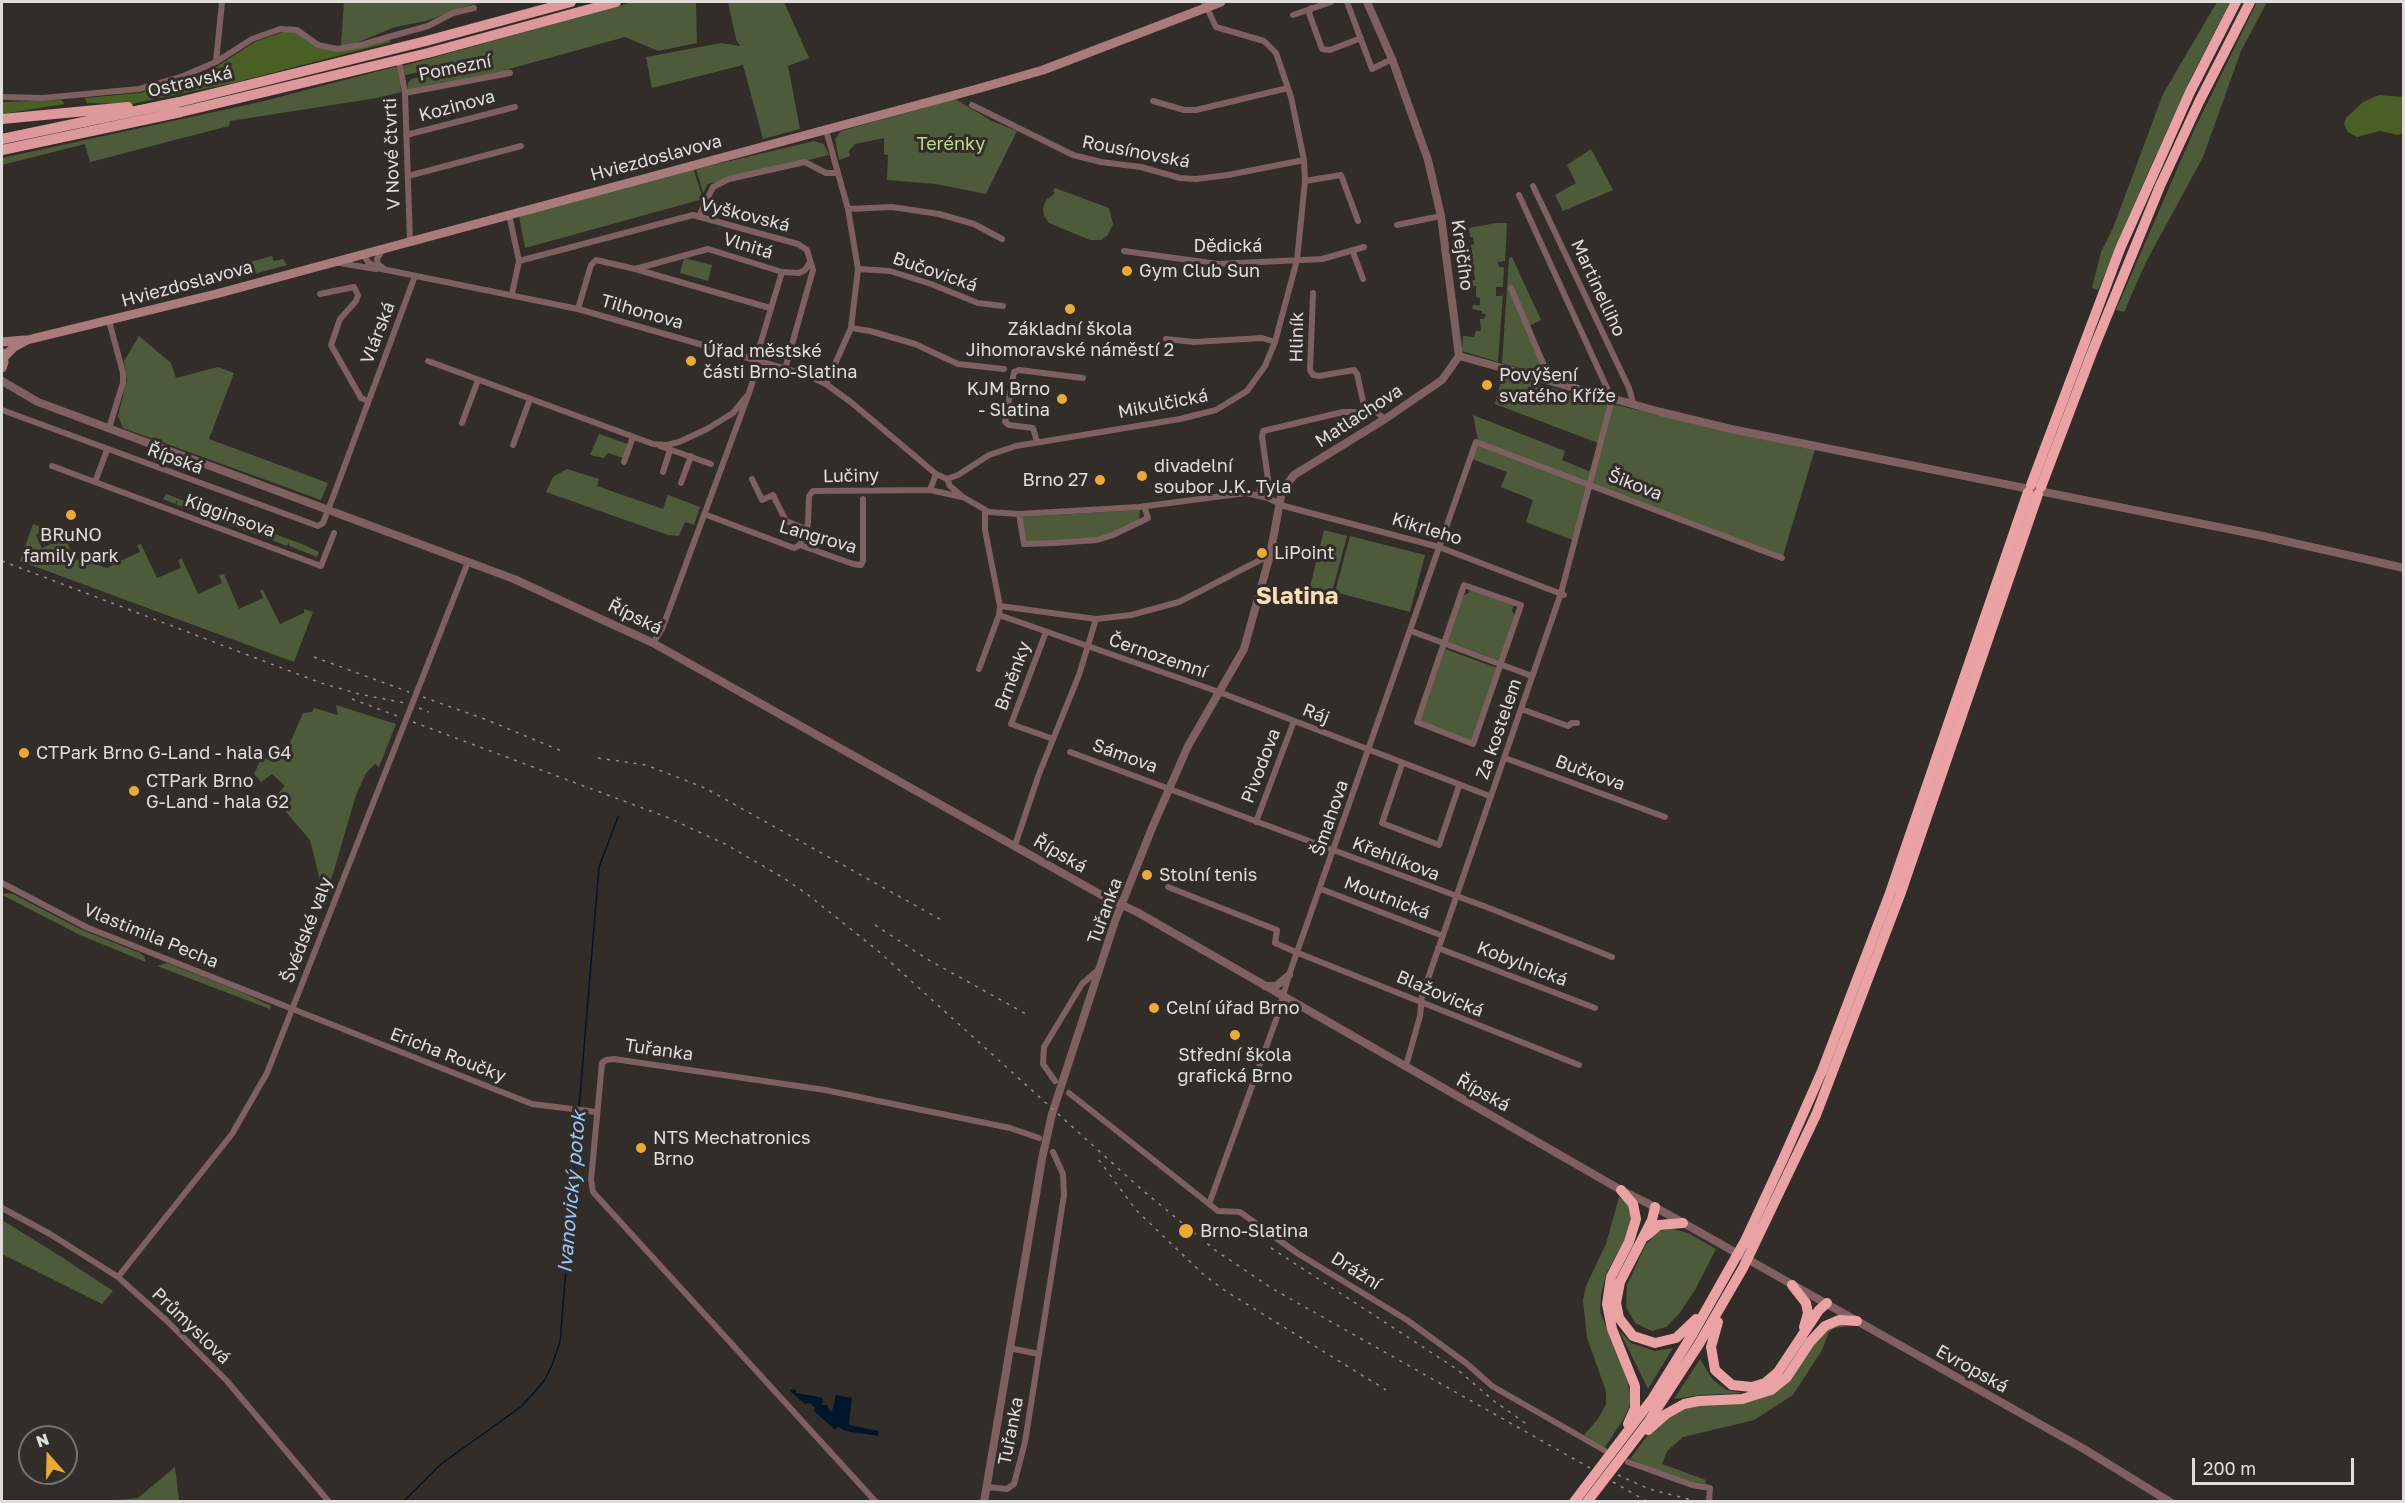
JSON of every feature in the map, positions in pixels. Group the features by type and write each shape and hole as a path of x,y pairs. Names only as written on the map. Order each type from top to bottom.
{"highway":[{"name":"Ostravská","path":"2,140 179,102 571,2"},
{"name":"Ostravská","path":"2,150 182,112 381,64 616,2"},
{"path":"1655,1207 1652,1220 1642,1241 1624,1272 1617,1297 1619,1318 1633,1336 1654,1343 1676,1338 1692,1324 1708,1300 1738,1266 1749,1244 1822,1071 1890,893 2120,249 2190,92 2236,2"},
{"path":"2034,490 2156,195 2199,102 2250,2"},
{"path":"2,119 179,102"},
{"path":"1621,1190 1631,1201 1636,1215 1629,1242"},
{"path":"1625,1450 1636,1391 1630,1370 1610,1323 1606,1299 1614,1271 1629,1242 1645,1216 1655,1207"},
{"path":"1642,1241 1659,1225 1683,1223"},
{"path":"1738,1266 1732,1295 1711,1341 1713,1366 1721,1378 1732,1386 1740,1388 1761,1385 1778,1372 1805,1341 1829,1323 1839,1320 1857,1322"},
{"path":"1587,1502 1683,1370 1736,1280"},
{"path":"1792,1285 1803,1296 1807,1308 1805,1341"},
{"path":"1625,1450 1720,1288"},
{"path":"1574,1502 1606,1454 1625,1450 1659,1420 1684,1404 1742,1399 1771,1390 1792,1371 1805,1341 1827,1303"}],"main road":[{"name":"Hviezdoslavova","path":"3,353 27,340 109,321 363,254 1043,70 1205,4 1221,2"},
{"path":"2,342 27,340"},
{"path":"2,368 3,353"}],"street":[{"path":"216,62 222,2"},
{"path":"1293,15 1331,2"},
{"path":"1347,2 1372,69 1392,60"},
{"name":"Krejčího","path":"1367,2 1392,60 1428,160 1441,216 1459,356"},
{"name":"Mikulčická","path":"947,479 958,476 993,453 1037,442 1180,419 1221,407 1247,391 1259,376 1275,342 1298,260 1305,181 1304,160 1288,88 1277,57 1270,47 1252,37 1216,27 1205,4"},
{"path":"2,98 43,98 139,89 181,77 216,62 252,39 280,29 297,30 318,45 337,49 393,39 428,26 453,13 474,8"},
{"path":"1311,8 1309,13 1322,49 1330,50 1361,38"},
{"name":"V Nové čtvrti","path":"400,66 405,93 410,241"},
{"name":"Pomezní","path":"405,93 510,73"},
{"path":"1152,102 1184,110 1196,110 1288,88"},
{"name":"Rousínovská","path":"972,105 1073,155 1101,162 1141,167 1180,178 1196,179 1304,160"},
{"name":"Kozinova","path":"406,135 515,107"},
{"path":"826,130 848,209 858,269 850,328 826,384"},
{"path":"408,176 521,146"},
{"path":"699,216 712,187 729,179 805,162 826,173 838,173"},
{"path":"1305,181 1341,175 1358,221"},
{"name":"Martinelliho","path":"1533,186 1629,388 1633,404"},
{"path":"1519,195 1612,399"},
{"path":"848,209 892,207 939,214 974,224 1002,239"},
{"path":"509,214 519,261 512,294"},
{"name":"Vyškovská","path":"519,261 693,215 798,244 807,250 810,262"},
{"path":"1397,225 1441,216"},
{"path":"1298,260 1322,259 1365,247"},
{"path":"384,248 377,259 379,266 386,270"},
{"name":"Vlnitá","path":"635,269 708,249 782,272 799,273 805,270 810,262"},
{"name":"Dědická","path":"1124,251 1218,264 1298,260"},
{"path":"1353,252 1363,279"},
{"name":"Tilhonova","path":"363,254 371,265 386,270"},
{"name":"Vlnitá","path":"578,309 591,265 596,260 770,308"},
{"path":"785,369 813,270 810,262"},
{"name":"Tilhonova","path":"328,263 386,270 578,309 785,369 826,384 936,474 947,479 950,486 963,497 985,511"},
{"name":"Bučovická","path":"858,269 890,271 978,303 1003,306"},
{"name":"Vlnitá","path":"758,361 757,355 782,272"},
{"name":"Vlárská","path":"328,509 415,276"},
{"name":"Vlárská","path":"320,294 354,287 358,295 356,301 339,319 331,345 361,398 368,401"},
{"path":"1511,288 1551,382"},
{"name":"Hliník","path":"1313,293 1310,370 1313,375 1319,376 1354,370 1357,374 1365,410"},
{"name":"Hviezdoslavova","path":"109,321 123,373 123,383 109,428"},
{"path":"850,328 870,331 915,344 958,364 1004,369"},
{"path":"1166,339 1194,342 1262,338 1275,342"},
{"path":"1459,356 1612,399 1731,429 2294,542 2403,568"},
{"name":"Matlachova","path":"1278,502 1282,491 1294,475 1385,419 1442,380 1459,356"},
{"path":"428,361 711,464"},
{"path":"653,642 662,629 749,393 758,361"},
{"path":"2,368 14,389"},
{"path":"1037,442 1033,428 1009,425 1005,422 1014,372 1019,370 1083,378"},
{"path":"462,423 478,380"},
{"name":"Řípská","path":"2,381 38,402 468,562 552,595 653,642 1757,1265"},
{"path":"653,444 667,445 678,442 707,429 733,413 749,393"},
{"path":"513,445 530,399"},
{"name":"Za kostelem","path":"1406,1066 1420,1016 1421,1002 1438,948 1562,594 1612,399"},
{"name":"Řípská","path":"2,410 315,526 323,523 328,509"},
{"path":"1259,496 1260,489 1268,479 1263,431 1335,413 1365,410 1376,412 1385,419"},
{"path":"624,462 633,437"},
{"name":"Šikova","path":"1476,441 1782,558"},
{"name":"Šmahova","path":"1209,1204 1476,441"},
{"path":"678,442 679,453"},
{"path":"95,482 108,450"},
{"path":"663,472 670,450"},
{"path":"681,483 691,456"},
{"name":"Kigginsova","path":"52,466 321,566 334,533"},
{"path":"930,490 936,474"},
{"path":"752,479 762,500 773,495 786,522 806,529"},
{"name":"Lučiny","path":"800,545 808,524 808,496 813,491 930,490 963,497"},
{"name":"Kikrleho","path":"985,511 1019,514 1144,506 1243,493 1439,547 1562,594"},
{"name":"Langrova","path":"704,514 794,548 800,545 861,565 863,561 863,499"},
{"name":"Tuřanka","path":"984,1502 1047,1134 1122,905 1169,789 1188,746 1244,649 1270,555 1278,502"},
{"path":"1019,514 1024,544 1046,544 1096,540 1113,535 1148,518 1144,506"},
{"path":"979,669 999,615 1000,606 985,530 985,511"},
{"name":"Černozemní","path":"1000,606 1096,619 1131,615 1179,602 1270,555"},
{"name":"Švédské valy","path":"118,1277 232,1134 267,1073 468,562"},
{"path":"1464,585 1521,605 1473,744 1417,722 1443,643 1464,585"},
{"name":"Černozemní","path":"999,615 1219,692"},
{"name":"Černozemní","path":"1088,648 1096,619"},
{"path":"1411,631 1532,676"},
{"name":"Brněnky","path":"1046,632 1011,724 1053,739"},
{"path":"1015,845 1088,648"},
{"name":"Ráj","path":"1219,692 1487,795"},
{"path":"1521,709 1568,726 1577,723"},
{"name":"Pivodova","path":"1256,822 1294,721"},
{"name":"Sámova","path":"1070,752 1169,789"},
{"name":"Bučkova","path":"1505,758 1665,817"},
{"path":"1402,764 1382,823 1439,845 1459,786"},
{"name":"Křehlíkova","path":"1169,789 1612,957"},
{"name":"Vlastimila Pecha","path":"2,883 86,927 293,1009"},
{"name":"Blažovická","path":"1168,887 1277,930 1275,943 1298,953 1579,1065"},
{"name":"Moutnická","path":"1321,889 1443,936"},
{"name":"Kobylnická","path":"1438,948 1595,1008"},
{"path":"1053,1079 1043,1064 1044,1047 1082,984 1100,968"},
{"path":"1263,986 1276,986 1289,975"},
{"name":"Ericha Roučky","path":"293,1009 532,1104 597,1112"},
{"path":"1571,1062 1574,1054"},
{"name":"Tuřanka","path":"876,1502 593,1192 591,1180 602,1064 606,1060 614,1059 825,1090 1001,1126 1039,1138"},
{"name":"Drážní","path":"1069,1093 1218,1211 1240,1212 1297,1253 1407,1320 1466,1363 1492,1386 1606,1454"},
{"name":"Tuřanka","path":"987,1487 1009,1488 1016,1481 1025,1443 1064,1195 1063,1174 1053,1152"},
{"name":"Průmyslová","path":"2,1208 50,1234 118,1277 167,1321 221,1375 329,1502"},
{"name":"Evropská","path":"1757,1265 2098,1458 2169,1502"},
{"path":"1009,1348 1040,1354"},
{"path":"1625,1450 1692,1485 1710,1488 1708,1502"}],"green space":[{"path":"344,2 486,2 470,5 426,21 395,27 351,45 341,46"},
{"path":"633,2 699,2 696,3 697,43 658,51 625,37 509,69 509,71 407,91 411,79 475,64 476,60 405,75 403,66"},
{"path":"728,2 784,2 809,58 788,66 800,129 763,139 743,65 652,88 646,57 721,43 740,46 736,39"},
{"path":"2217,2 2230,2 2191,78 2098,290 2092,288 2101,252 2113,228 2163,94"},
{"path":"2257,2 2267,2 2241,51 2203,157 2146,262 2124,312 2116,310 2194,130"},
{"path":"283,32 297,32 336,51 389,40 391,42 233,83 131,104 87,103 85,98 140,93 182,81 210,71 255,42"},
{"path":"398,66 401,92 377,98 230,121 229,126 90,162 85,144 2,165 2,158 260,102"},
{"path":"2379,95 2403,97 2403,133 2398,135 2380,131 2357,137 2348,132 2344,124 2346,118 2363,102"},
{"name":"Terénky","path":"955,99 992,121 1017,131 986,194 936,184 887,180 888,155 884,154 884,138 855,144 849,151 850,156 839,160 835,139 841,131"},
{"path":"61,100 65,104 2,114 2,102"},
{"path":"814,141 824,144 829,155 708,184 703,193 696,169"},
{"path":"1591,149 1613,190 1563,211 1555,195 1576,183 1567,165"},
{"path":"693,168 703,199 525,248 519,216"},
{"path":"1055,188 1109,208 1113,224 1108,235 1101,240 1090,240 1049,223 1044,216 1043,208 1046,200 1055,193 1053,191"},
{"path":"1507,223 1505,261 1498,262 1499,267 1504,267 1503,287 1496,287 1496,296 1502,296 1503,293 1498,362 1462,351 1463,336 1474,337 1476,331 1481,331 1480,319 1484,319 1486,314 1472,309 1473,305 1480,305 1480,298 1476,297 1476,286 1471,286 1471,281 1475,280 1471,245 1474,244 1469,228"},
{"path":"272,256 274,261 283,259 287,265 254,274 250,262"},
{"path":"1512,257 1541,320 1529,326 1550,377 1502,363 1509,258"},
{"path":"684,258 712,265 708,281 680,273"},
{"path":"199,279 206,286 154,300 155,293"},
{"path":"139,336 171,363 176,378 218,367 234,373 209,439 328,483 321,500 123,428 118,416 127,380 124,361"},
{"path":"1503,374 1608,404 1598,443 1495,404"},
{"path":"1611,404 1815,449 1783,556 1593,485 1575,541 1526,522 1533,500 1501,487 1507,472 1472,459 1478,440 1473,415 1565,451 1562,460 1591,472"},
{"path":"599,434 628,444 623,458 608,453 604,458 590,455"},
{"path":"567,469 599,479 597,486 663,509 668,495 700,507 694,525 685,522 679,536 668,535 546,492 553,477"},
{"path":"166,494 319,552 317,557 289,546 289,542 287,546 248,531 249,527 246,531 207,516 208,511 205,515 177,505 177,500 175,504 163,499"},
{"path":"1140,510 1139,521 1097,540 1025,542 1021,517"},
{"path":"33,524 41,527 43,531 36,535 42,548 65,538 75,560 79,559 107,568 113,565 107,551 111,549 118,562 140,552 137,545 141,544 157,578 181,568 178,560 182,559 198,594 222,583 219,575 224,574 239,609 263,598 260,590 263,590 280,624 304,613 304,609 313,612 294,662 20,561"},
{"path":"1324,530 1347,536 1332,592 1310,587"},
{"path":"1350,536 1425,555 1410,612 1335,592"},
{"path":"1471,587 1514,603 1512,611 1516,617 1501,661 1446,641 1462,596 1469,593"},
{"path":"1445,649 1497,668 1471,741 1420,722"},
{"path":"336,705 396,724 379,767 375,764 366,773 356,795 327,894 322,888 310,840 274,798 285,786 272,774 261,782 254,774 262,757 274,762 284,757 303,713 312,712 314,708 338,715"},
{"path":"7,893 82,930 140,953 146,962 80,935 2,895"},
{"path":"167,963 241,992 271,1006 270,1009 157,966"},
{"path":"1619,1197 1630,1204 1631,1228 1606,1274 1600,1312 1625,1372 1631,1396 1623,1420 1605,1447 1584,1435 1598,1419 1606,1404 1606,1391 1587,1338 1583,1300 1586,1286 1606,1244"},
{"path":"2,1220 113,1291 102,1304 2,1254"},
{"path":"1669,1228 1688,1233 1716,1249 1695,1290 1679,1314 1666,1327 1652,1331 1635,1323 1626,1307 1627,1285 1645,1246 1657,1232"},
{"path":"1835,1324 1848,1326 1835,1328 1829,1332 1822,1350 1793,1395 1754,1420 1683,1437 1667,1451 1662,1464 1706,1480 1705,1484 1677,1479 1630,1459 1650,1432 1677,1411 1698,1406 1747,1402 1773,1394 1819,1335"},
{"path":"1619,1330 1631,1343 1655,1351 1673,1348 1648,1389"},
{"path":"1700,1359 1713,1380 1727,1390 1743,1393 1674,1399"},
{"path":"175,1467 179,1501 107,1501 138,1498"}],"water":[{"path":"790,1389 796,1390 796,1393 820,1397 823,1399 822,1405 827,1405 832,1411 836,1395 852,1398 849,1425 879,1431 878,1436 845,1431 839,1427 834,1429 814,1411 815,1408 810,1403 805,1404"}],"waterway":[{"name":"Ivanovický potok","path":"579,1108 599,867 618,817"},
{"name":"Ivanovický potok","path":"403,1502 441,1464 522,1406 544,1381 552,1365 560,1342 579,1113"}],"railway":[{"path":"2,561 321,683 359,694 405,703"},
{"path":"314,657 409,692"},
{"path":"423,697 487,720 564,752"},
{"path":"352,699 400,717"},
{"path":"419,708 429,712"},
{"path":"413,722 669,818 725,844 782,877 877,950 1141,1189 1215,1250 1273,1289 1590,1468"},
{"path":"598,758 646,765 705,788 945,922"},
{"path":"875,925 927,959 1026,1014"},
{"path":"1099,1160 1136,1210 1204,1275 1227,1292 1386,1390"},
{"path":"1271,1248 1458,1370 1494,1401 1528,1425"},
{"path":"1618,1475 1649,1489 1699,1502"},
{"path":"1613,1482 1648,1502"}],"place":[{"name":"Gym Club Sun","path":"1127,271"},
{"name":"Základní škola Jihomoravské náměstí 2","path":"1070,309"},
{"name":"Úřad městské části Brno-Slatina","path":"691,361"},
{"name":"Povýšení svatého Kříže","path":"1487,385"},
{"name":"KJM Brno - Slatina","path":"1062,399"},
{"name":"divadelní soubor J.K. Tyla","path":"1142,476"},
{"name":"Brno 27","path":"1100,480"},
{"name":"BRuNO family park","path":"71,515"},
{"name":"LiPoint","path":"1262,553"},
{"name":"CTPark Brno G-Land - hala G4","path":"24,753"},
{"name":"CTPark Brno G-Land - hala G2","path":"134,791"},
{"name":"Stolní tenis","path":"1147,875"},
{"name":"Celní úřad Brno","path":"1154,1008"},
{"name":"Střední škola grafická Brno","path":"1235,1035"},
{"name":"NTS Mechatronics Brno","path":"641,1148"},
{"name":"Brno-Slatina","path":"1186,1231"}],"district":[{"name":"Slatina","path":"1297,596"}]}
